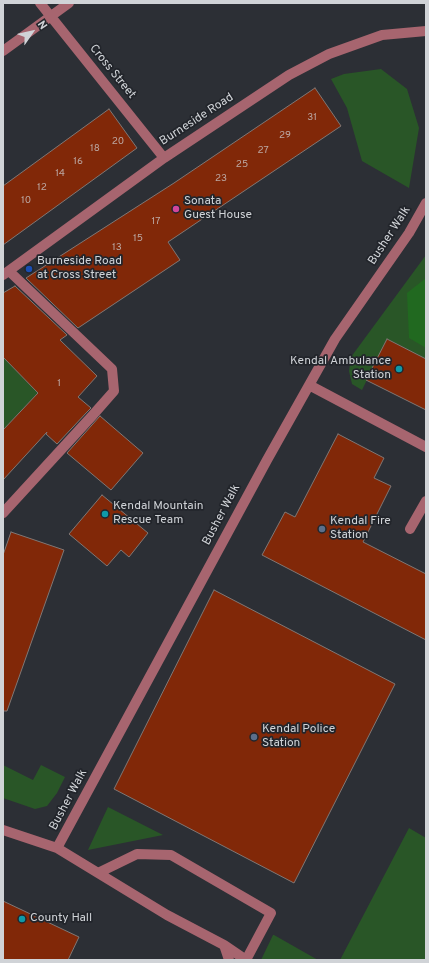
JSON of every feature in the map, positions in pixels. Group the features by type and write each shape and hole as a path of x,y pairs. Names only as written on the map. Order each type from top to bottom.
{"street":[{"name":"Cross Street","path":"40,3 164,158"},
{"path":"3,51 68,3"},
{"name":"Burneside Road","path":"6,273 164,158 290,75 329,54 382,34 426,31"},
{"name":"Busher Walk","path":"57,848 259,474 335,339 409,233 426,203"},
{"path":"3,514 87,422 114,390 112,369 6,273"},
{"path":"309,385 426,447"},
{"path":"410,529 426,500"},
{"name":"Busher Walk","path":"3,830 57,848 167,915 224,945 246,960"},
{"path":"98,873 137,854 171,856 271,913 246,960"},
{"path":"224,945 229,960"}],"green space":[{"path":"381,69 407,89 419,128 409,188 362,161 347,108 331,79 344,74"},
{"path":"426,255 426,359 387,339 362,390 352,384 349,371 351,357"},
{"path":"426,278 426,348 409,338 407,293"},
{"path":"3,357 38,393 3,430"},
{"path":"3,765 33,780 41,765 65,777 57,793 47,806 35,809 3,798"},
{"path":"108,807 163,835 88,850"},
{"path":"409,828 426,838 426,960 340,960"},
{"path":"274,935 318,960 261,960"}],"building":[{"path":"315,88 341,126 168,242 180,260 78,328 26,278 174,183"},
{"path":"109,109 137,148 3,245 3,186"},
{"path":"15,286 67,335 60,340 97,376 78,397 91,408 57,444 46,434 47,432 3,480 3,430 38,393 3,357 3,293"},
{"name":"Kendal Ambulance Station","path":"387,339 426,359 426,410 366,380"},
{"path":"100,416 143,453 111,490 67,453"},
{"name":"Kendal Fire Station","path":"338,434 384,458 374,478 391,486 363,542 426,574 426,640 262,555 285,512 295,517"},
{"name":"Kendal Mountain Rescue Team","path":"102,495 148,533 129,557 121,550 107,566 69,534"},
{"path":"11,532 64,550 7,711 3,711 3,555"},
{"name":"Kendal Police Station","path":"214,590 395,684 294,883 114,789"},
{"name":"County Hall","path":"3,901 79,937 68,960 3,960"}],"place":[{"name":"Sonata Guest House","path":"176,209"},
{"name":"Burneside Road at Cross Street","path":"29,269"},
{"name":"Kendal Ambulance Station","path":"399,369"},
{"name":"Kendal Mountain Rescue Team","path":"105,514"},
{"name":"Kendal Fire Station","path":"322,529"},
{"name":"Kendal Police Station","path":"254,737"},
{"name":"County Hall","path":"22,919"}]}
